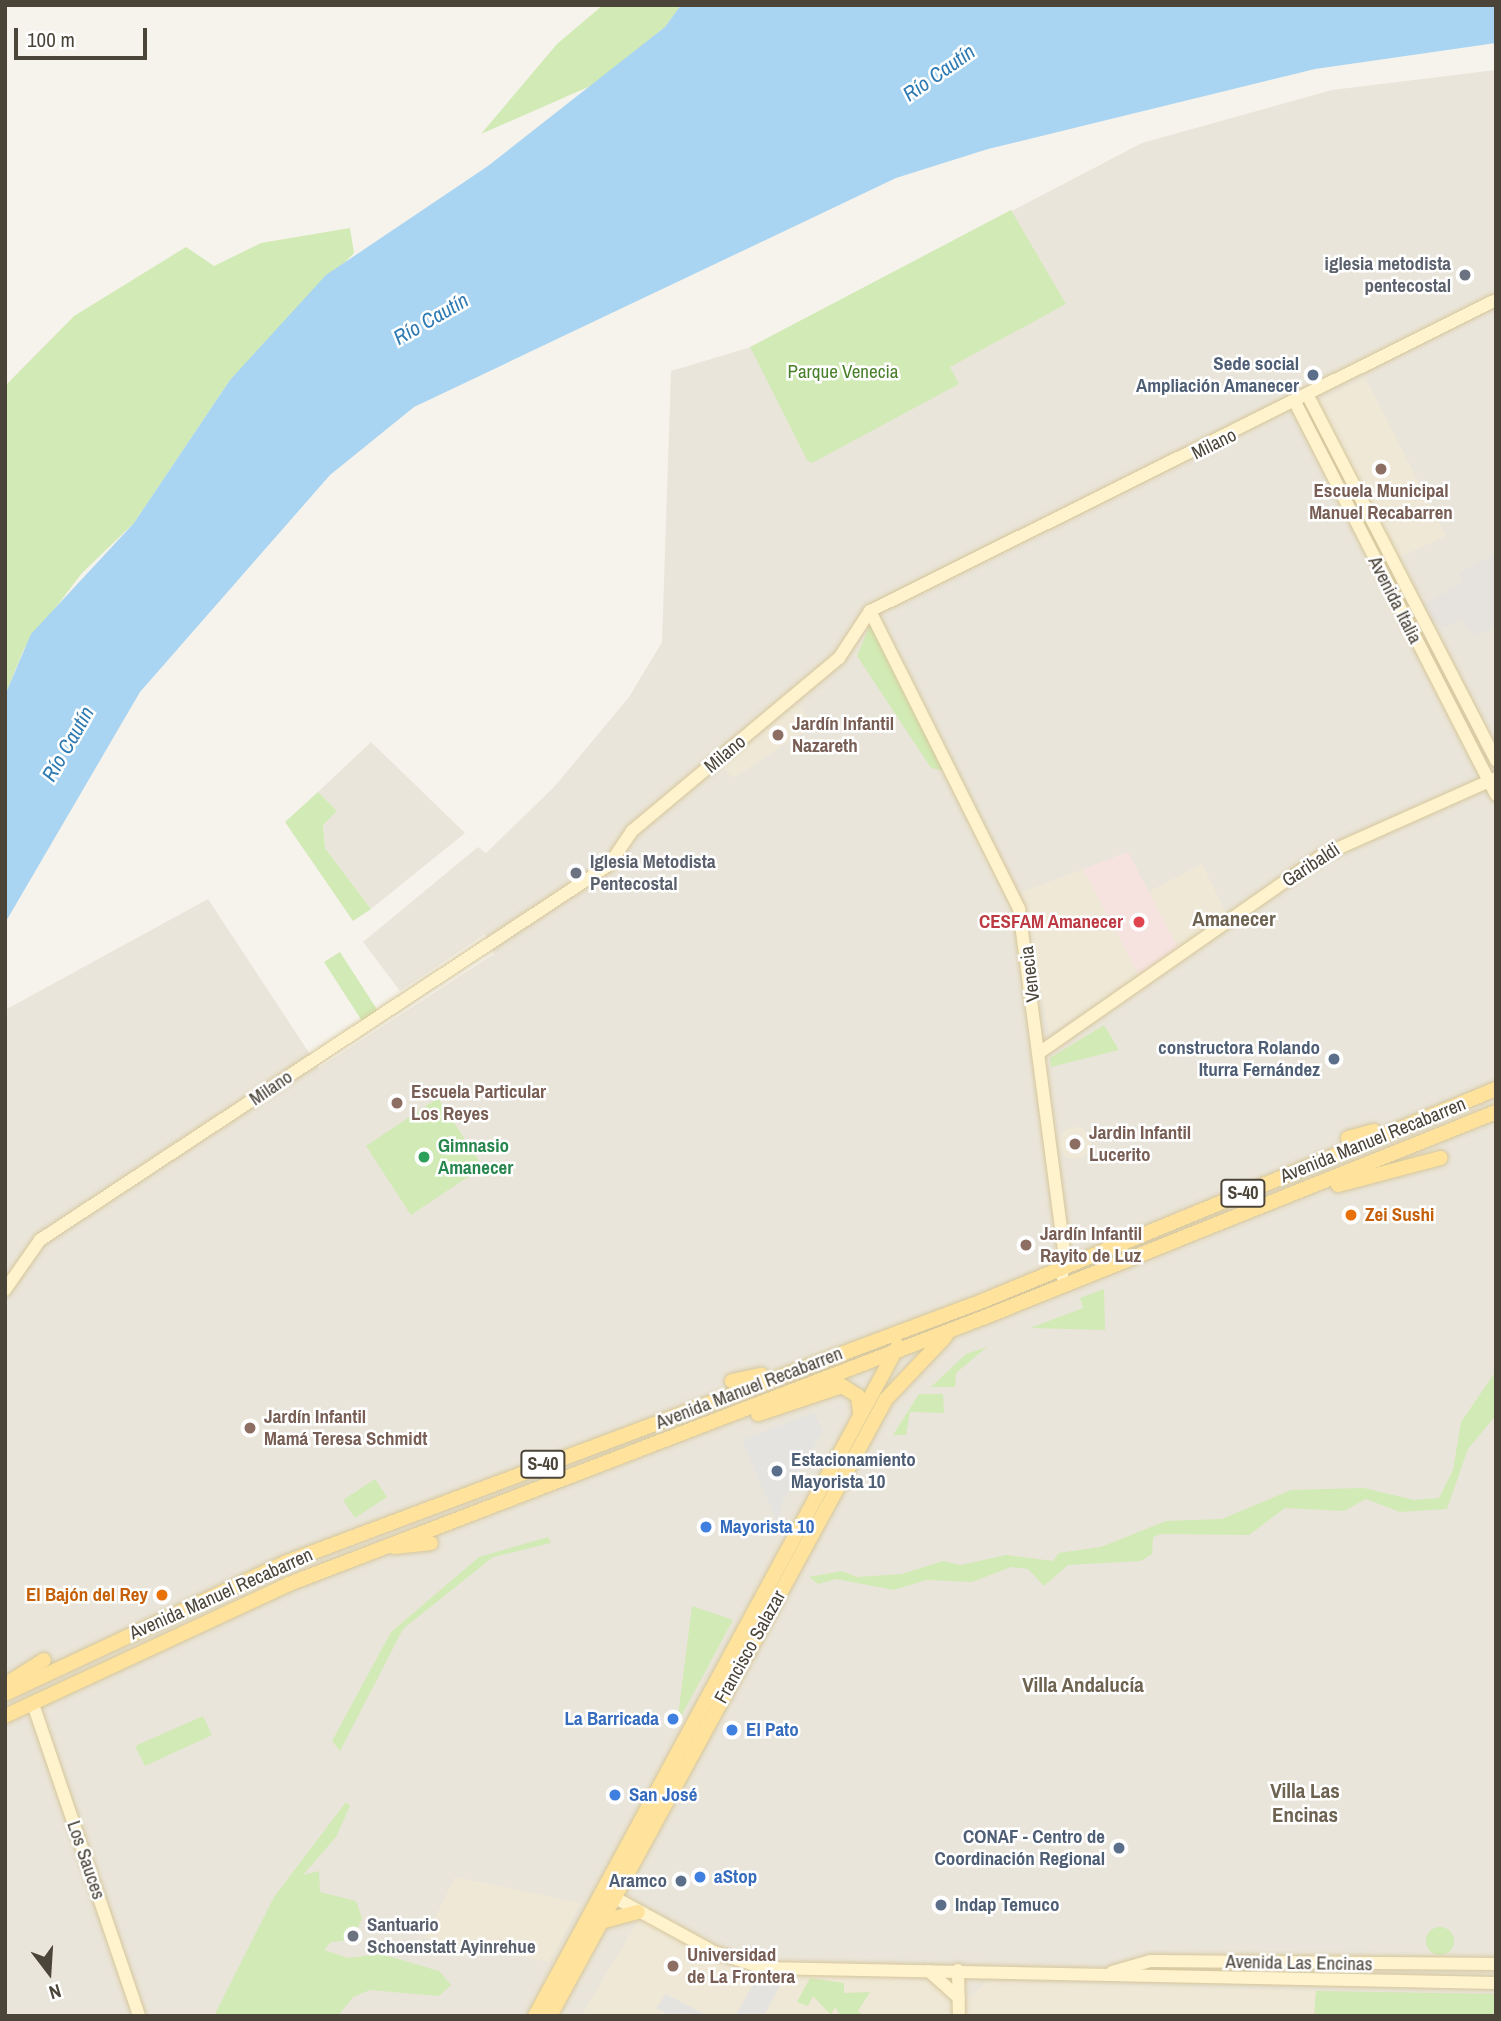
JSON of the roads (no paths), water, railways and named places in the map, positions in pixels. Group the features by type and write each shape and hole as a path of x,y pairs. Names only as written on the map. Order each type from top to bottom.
{"main road":[{"name":"Avenida Manuel Recabarren","path":"5,1694 244,1580 394,1520 910,1328 1064,1260 1495,1090"},
{"name":"Avenida Manuel Recabarren","path":"5,1716 211,1617 376,1549 811,1379 990,1315 1496,1112"},
{"path":"1348,1138 1422,1118"},
{"path":"1262,1205 1440,1158"},
{"name":"Francisco Salazar","path":"550,2016 603,1922 610,1895 860,1413 895,1349 926,1308"},
{"name":"Francisco Salazar","path":"535,2016 610,1895 886,1399 934,1344 990,1315"},
{"path":"733,1381 800,1367"},
{"path":"811,1379 758,1414 842,1387 858,1396 860,1413"},
{"path":"343,1531 394,1520"},
{"path":"376,1549 431,1543"},
{"path":"211,1617 244,1580"},
{"path":"5,1685 44,1660"},
{"path":"5,1705 33,1704 64,1666"},
{"path":"603,1922 638,1912"}],"street":[{"name":"Milano","path":"5,1290 40,1240 609,865 632,831 839,658 870,611 1309,398 1496,300"},
{"name":"Avenida Italia","path":"1309,398 1496,761"},
{"name":"Avenida Italia","path":"1296,404 1492,780 1496,794"},
{"name":"Venecia","path":"870,611 1014,895 1026,937 1064,1260 1059,1286"},
{"name":"Garibaldi","path":"1039,1053 1334,849 1492,780"},
{"name":"Los Sauces","path":"33,1704 139,2016"},
{"name":"Avenida Las Encinas","path":"610,1895 638,1912 754,1966 922,1969 958,1966 1105,1974 1496,1983"},
{"name":"Avenida Las Encinas","path":"1105,1974 1150,1961 1496,1964"},
{"name":"Avenida Las Encinas","path":"958,1966 985,1970 1016,1970"},
{"path":"958,1966 959,2016"},
{"path":"922,1969 959,1998"},
{"path":"959,1998 985,1970"}],"water":[{"name":"Río Cautín","path":"681,5 1496,5 1496,43 1315,69 988,149 896,178 414,407 330,475 140,692 5,923 5,695 31,634 134,523 230,380 326,275 488,166 665,27"}],"place":[{"name":"iglesia metodista pentecostal","path":"1465,275"},
{"name":"Sede social Ampliación Amanecer","path":"1313,375"},
{"name":"Escuela Municipal Manuel Recabarren","path":"1381,469"},
{"name":"Jardín Infantil Nazareth","path":"778,735"},
{"name":"Iglesia Metodista Pentecostal","path":"576,873"},
{"name":"CESFAM Amanecer","path":"1139,922"},
{"name":"constructora Rolando Iturra Fernández","path":"1334,1059"},
{"name":"Escuela Particular Los Reyes","path":"397,1103"},
{"name":"Jardin Infantil Lucerito","path":"1075,1144"},
{"name":"Gimnasio Amanecer","path":"424,1157"},
{"name":"Zei Sushi","path":"1351,1215"},
{"name":"Jardín Infantil Rayito de Luz","path":"1026,1245"},
{"name":"Jardín Infantil Mamá Teresa Schmidt","path":"250,1428"},
{"name":"Estacionamiento Mayorista 10","path":"777,1471"},
{"name":"Mayorista 10","path":"706,1527"},
{"name":"El Bajón del Rey","path":"162,1595"},
{"name":"La Barricada","path":"673,1719"},
{"name":"El Pato","path":"732,1730"},
{"name":"San José","path":"615,1795"},
{"name":"CONAF - Centro de Coordinación Regional","path":"1119,1848"},
{"name":"aStop","path":"700,1877"},
{"name":"Aramco","path":"681,1881"},
{"name":"Indap Temuco","path":"941,1905"},
{"name":"Santuario Schoenstatt Ayinrehue","path":"353,1936"},
{"name":"Universidad de La Frontera","path":"673,1966"}],"district":[{"name":"Amanecer","path":"1234,919"},
{"name":"Villa Andalucía","path":"1083,1685"},
{"name":"Villa Las Encinas","path":"1305,1803"}],"park label":[{"name":"Parque Venecia","path":"843,372"}]}
